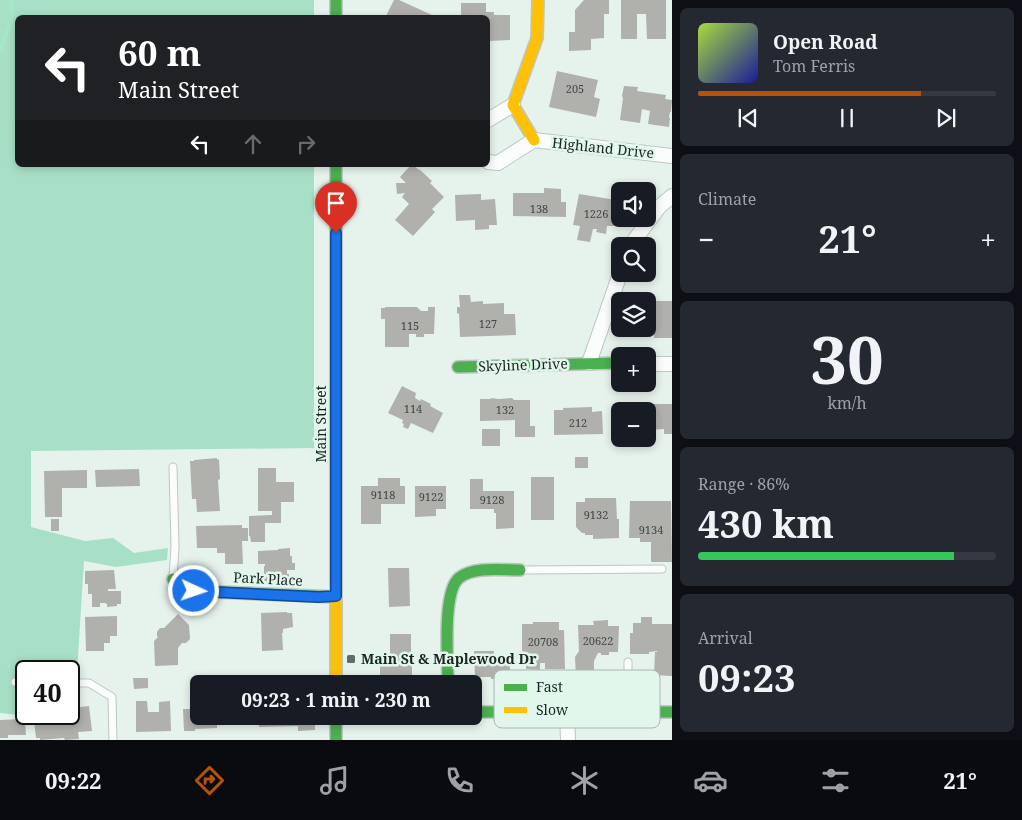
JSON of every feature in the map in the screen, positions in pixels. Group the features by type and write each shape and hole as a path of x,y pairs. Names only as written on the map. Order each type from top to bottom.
{"street":[{"path":"336,0 336,15"},
{"path":"490,119 513,104 537,38 538,0"},
{"path":"490,162 498,163 534,140 513,104"},
{"name":"Highland Drive","path":"534,140 672,156"},
{"name":"Main Street","path":"336,167 336,675"},
{"path":"637,237 659,207 672,196"},
{"path":"589,363 617,282"},
{"name":"Skyline Drive","path":"458,367 611,363"},
{"path":"656,364 672,364"},
{"path":"448,675 447,610 450,594 456,580 471,572 520,570"},
{"name":"Park Place","path":"172,578 194,591 318,597 336,596"},
{"path":"336,725 336,740"}],"lane":[{"path":"172,578 176,547 173,468"},
{"path":"520,570 662,569"},
{"path":"628,662 628,670"},
{"path":"80,683 89,683 112,696 113,740"}],"green space":[{"path":"0,0 314,0 314,15 15,15 15,167 314,167 314,448 31,451 31,527 85,541 113,538 134,553 168,548 167,560 116,567 84,561 78,660 15,660 15,715 0,713"}],"building":[{"path":"394,0 399,0 432,15 386,15"},
{"path":"584,0 609,0 609,14 604,14 604,38 591,39 591,50 569,51 569,32 575,32 575,10"},
{"path":"621,0 666,0 666,39 647,39 646,14 637,14 637,39 621,39"},
{"path":"461,3 486,3 486,12 494,12 494,15 510,15 510,40 490,41 490,15 461,15"},
{"path":"557,71 598,80 594,97 600,99 596,117 549,107"},
{"path":"624,86 638,87 637,91 666,95 665,99 672,100 669,127 648,124 650,111 642,109 640,123 620,120"},
{"path":"409,167 415,167 432,181 430,183 444,197 432,209 435,212 413,236 395,220 409,204 402,197 405,193 397,194 396,183 406,183 400,177"},
{"path":"544,188 561,189 561,202 566,202 566,217 513,216 513,193 544,193"},
{"path":"481,194 481,200 495,199 497,225 489,225 489,229 475,230 475,220 456,221 455,195"},
{"path":"579,194 611,199 611,226 607,226 606,234 596,232 597,229 593,229 590,242 577,240 580,226 573,225"},
{"path":"459,295 470,295 471,302 483,301 483,304 504,303 504,314 515,314 516,335 460,337 459,313 457,314 457,307 460,307"},
{"path":"656,301 672,301 672,338 654,338 656,337"},
{"path":"417,307 421,311 428,311 428,307 435,307 434,334 424,334 424,337 416,337 416,334 409,334 409,347 385,347 385,319 381,319 381,308"},
{"path":"402,386 416,393 415,398 431,404 430,406 443,413 433,433 411,423 408,429 403,427 403,420 388,413"},
{"path":"480,399 530,400 530,426 535,426 535,437 515,437 515,420 480,421"},
{"path":"656,404 672,404 672,434 664,434 664,429 656,430"},
{"path":"592,407 592,412 602,411 603,434 554,435 554,410"},
{"path":"482,429 500,429 500,446 482,446"},
{"path":"575,457 588,457 588,468 575,468"},
{"path":"217,458 217,460 219,459 220,511 197,512 196,499 192,499 190,461"},
{"path":"258,468 276,468 276,482 294,482 294,502 281,502 281,523 265,523 265,542 251,542 249,536 249,516 272,515 272,511 258,511"},
{"path":"139,469 140,486 96,487 95,470"},
{"path":"87,470 87,488 62,488 62,517 45,517 44,471"},
{"path":"531,477 554,477 554,520 531,520"},
{"path":"378,478 400,478 400,486 405,486 405,504 381,504 381,524 361,524 361,486 378,486"},
{"path":"470,479 483,479 483,491 514,491 514,528 496,529 496,513 494,513 494,509 470,509"},
{"path":"415,486 446,486 446,509 436,509 436,516 415,517"},
{"path":"585,498 616,498 619,538 593,539 593,535 585,535 576,527 576,502 585,502"},
{"path":"630,501 671,501 672,562 651,562 651,542 640,542 640,538 629,538"},
{"path":"51,519 59,519 59,531 51,531"},
{"path":"242,525 242,528 248,528 248,541 242,541 243,564 225,564 225,553 217,553 217,548 197,548 196,526"},
{"path":"290,548 290,556 292,556 292,563 295,563 295,570 287,570 289,583 264,583 265,564 258,564 258,551"},
{"path":"388,568 409,568 410,606 389,607"},
{"path":"114,570 116,589 108,589 108,591 121,591 121,604 107,607 107,604 100,603 100,607 92,607 92,594 88,594 88,584 85,584 85,571"},
{"path":"261,613 292,613 293,627 283,629 283,650 262,651"},
{"path":"178,614 189,625 190,639 186,643 182,643 178,648 178,665 155,666 154,641 158,637 157,632 160,628 164,628"},
{"path":"117,616 117,636 110,636 110,643 104,643 104,651 86,651 85,617"},
{"path":"641,617 652,617 652,624 672,624 672,676 660,675 660,670 654,670 655,652 657,651 649,652 649,654 630,654 630,633 633,633 633,623 641,623"},
{"path":"608,620 608,626 619,626 618,652 609,652 609,655 598,653 594,661 594,670 576,670 575,657 579,651 578,625 594,625 593,621"},
{"path":"533,622 559,622 559,630 564,630 565,669 545,669 545,663 540,663 540,670 526,669 526,664 522,664 522,624 533,624"},
{"path":"390,634 411,634 412,675 380,675 380,658 390,658"},
{"path":"474,651 494,651 494,657 510,657 510,670 494,670 494,679 491,679 491,677 475,675"},
{"path":"133,678 148,678 148,688 134,689"},
{"path":"136,701 147,701 148,712 159,712 159,702 170,701 171,731 136,732"},
{"path":"89,706 92,731 78,732 79,739 40,740 40,738 36,738 35,725 80,725 80,707"},
{"path":"183,709 190,709 190,725 217,725 217,728 184,731"},
{"path":"15,719 15,725 25,725 26,735 8,735 8,738 0,738 0,720"},
{"path":"259,725 315,725 315,730 298,731 298,726 259,727"}],"waterway":[{"path":"0,51 12,17 11,0"}],"traffic: fast":[{"path":"336,0 336,15"},
{"path":"336,167 336,372"},
{"path":"458,367 611,363"},
{"path":"448,675 448,612 450,597 459,578 465,574 480,570 520,570"},
{"path":"173,579 194,591 336,597"},
{"path":"482,712 494,712"},
{"path":"660,712 672,712"},
{"path":"336,725 336,740"}],"traffic: slow":[{"path":"534,140 513,105 537,38 538,0"},
{"path":"336,372 336,675"}],"place":[{"name":"Main St & Maplewood Dr","path":"351,659"}],"route":[{"path":"194,591 318,597 336,596 336,233"}]}
